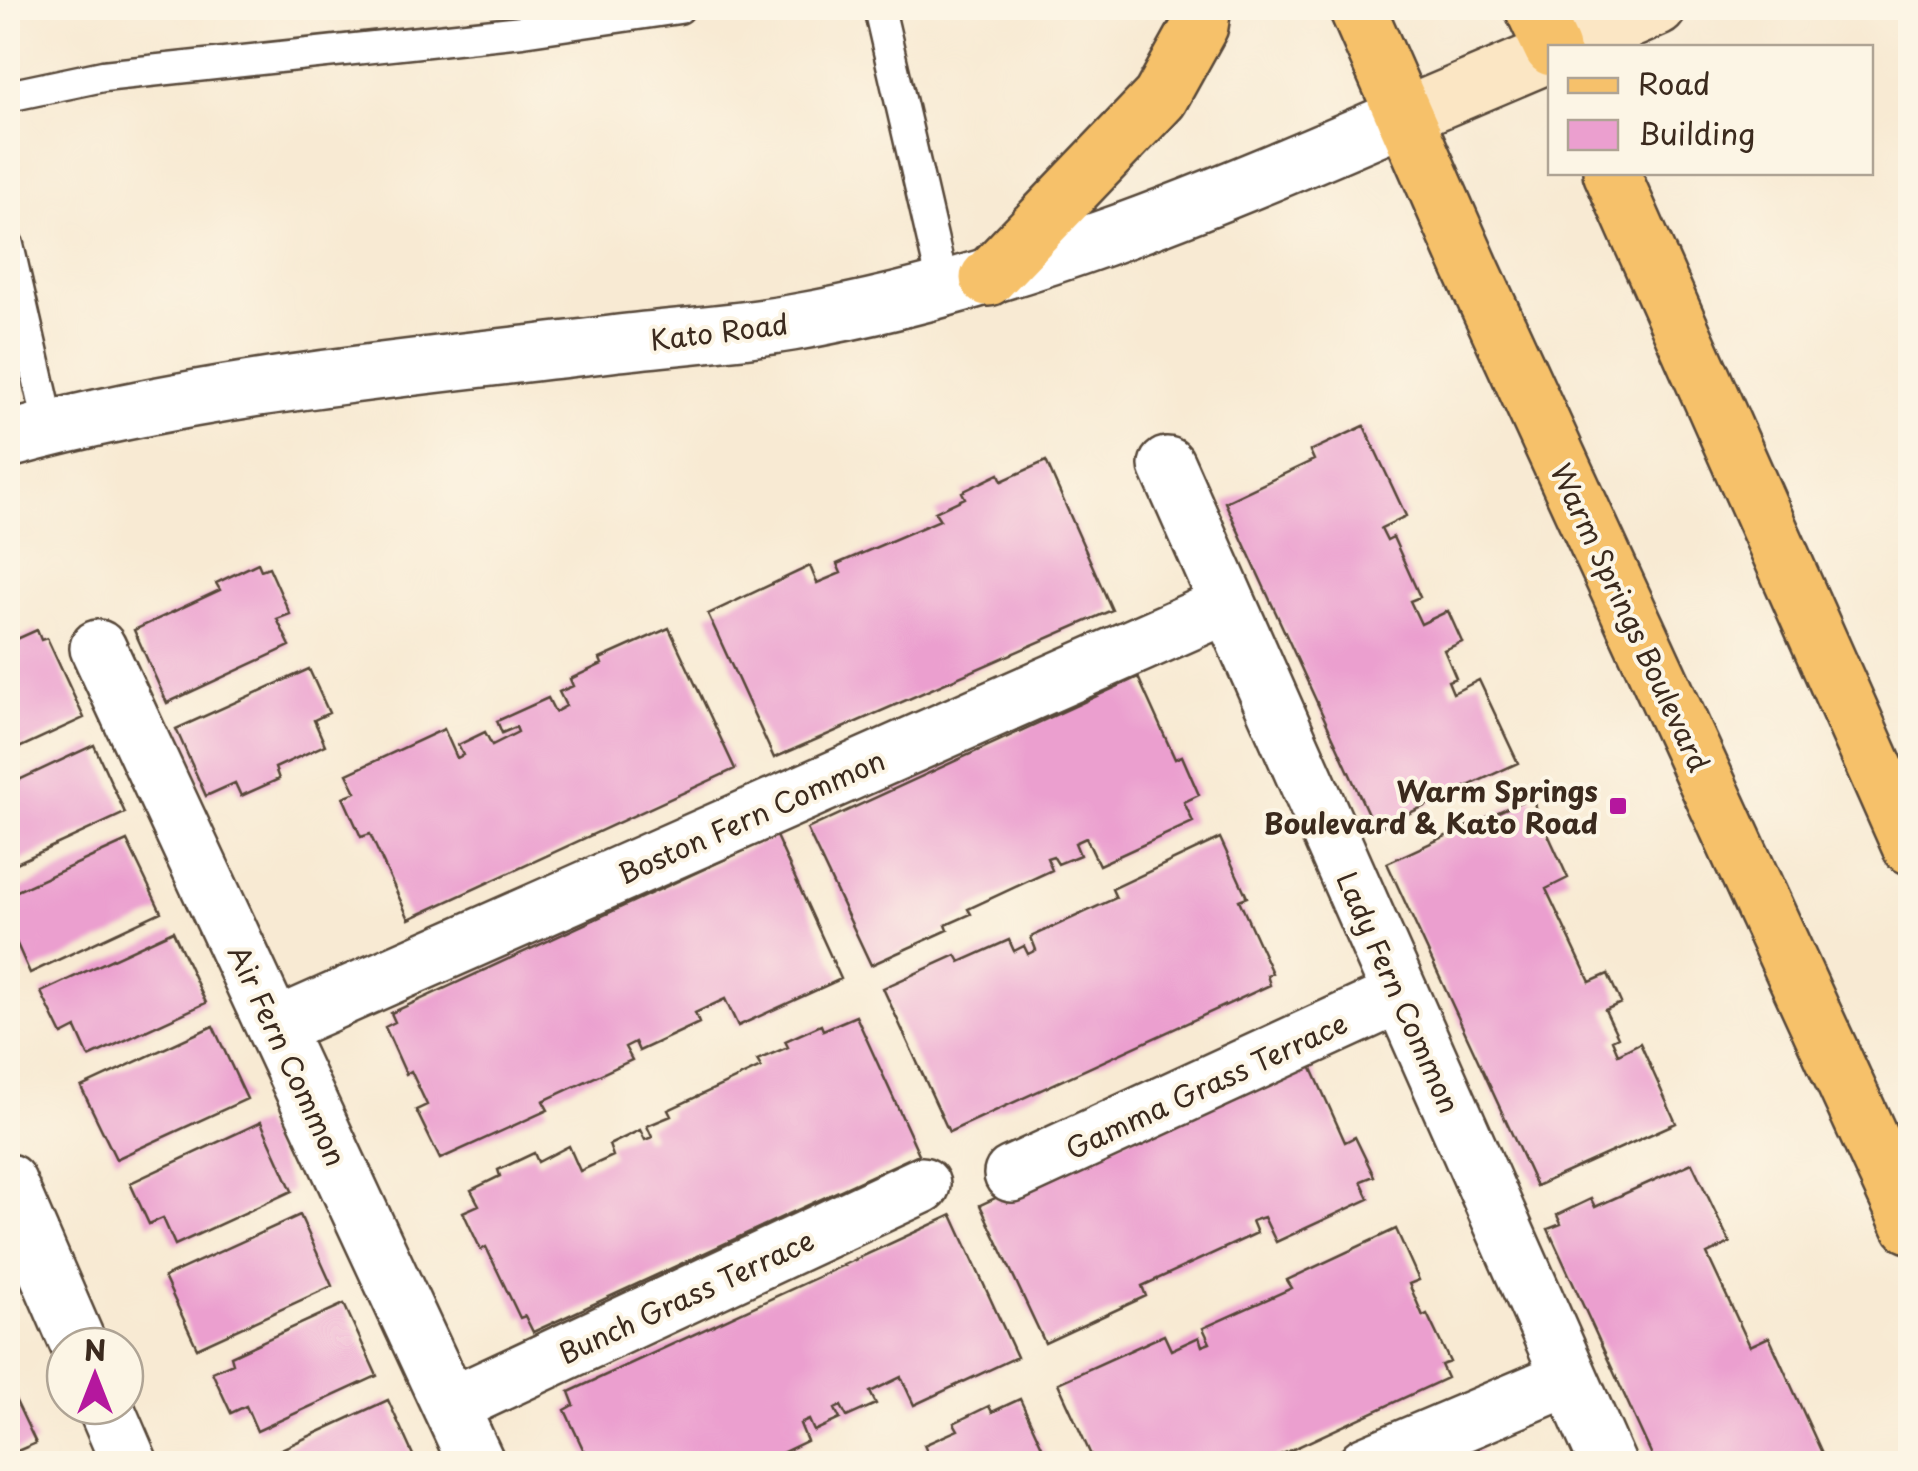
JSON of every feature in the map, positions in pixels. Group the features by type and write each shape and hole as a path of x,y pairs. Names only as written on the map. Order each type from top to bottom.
{"main road":[{"path":"966,283 1160,98 1200,26 1203,8"},
{"name":"Warm Springs Boulevard","path":"1357,8 1910,1225"},
{"path":"1533,8 1548,45"},
{"path":"1573,45 1658,8"},
{"path":"1404,116 1548,52"},
{"path":"1611,175 1910,846"}],"street":[{"name":"Kato Road","path":"29,434 290,384 790,323 966,283 1161,218 1404,116"},
{"name":"Lady Fern Common","path":"1167,465 1608,1464"},
{"name":"Boston Fern Common","path":"274,1027 1228,605"},
{"name":"Air Fern Common","path":"98,648 476,1464"},
{"name":"Gamma Grass Terrace","path":"1012,1174 1401,995"},
{"path":"8,1182 21,1251 67,1326"},
{"name":"Bunch Grass Terrace","path":"450,1406 922,1185"},
{"path":"1366,1464 1569,1378"},
{"path":"114,1426 130,1464"}],"lane":[{"path":"8,96 103,76 522,30 678,8"},
{"path":"879,8 966,283"},
{"path":"8,245 29,434"}],"building":[{"path":"1364,426 1406,516 1381,528 1387,540 1393,537 1420,597 1410,601 1421,624 1448,611 1462,642 1444,650 1456,678 1448,681 1453,693 1479,680 1518,763 1375,829 1225,502 1314,460 1310,451"},
{"path":"1046,461 1112,610 774,758 708,614 810,566 817,583 841,573 837,564 940,520 935,512 965,498 962,492 999,474 1002,481"},
{"path":"258,563 261,570 269,567 290,614 277,619 290,646 167,703 134,630 220,590 216,583"},
{"path":"669,628 735,769 409,919 370,834 361,837 343,797 356,792 347,774 444,729 457,758 463,755 458,745 485,732 492,745 518,732 516,727 502,733 497,721 548,698 555,712 566,706 559,692 573,686 570,679 602,664 600,659"},
{"path":"37,630 41,640 47,638 84,718 8,753 8,657 13,655 8,643"},
{"path":"309,669 329,713 314,720 325,745 275,768 279,779 241,796 235,783 206,796 176,729"},
{"path":"1138,677 1175,759 1182,756 1199,795 1184,802 1193,822 1099,865 1086,838 1075,843 1080,855 1058,864 1053,856 1047,858 1052,870 968,909 971,914 946,925 948,930 871,965 807,829"},
{"path":"94,745 125,813 8,867 8,785"},
{"path":"1531,797 1568,878 1546,889 1590,982 1608,974 1621,1003 1605,1010 1618,1037 1612,1040 1618,1054 1640,1043 1676,1123 1536,1186 1387,863"},
{"path":"776,836 841,979 738,1026 725,999 695,1013 699,1023 639,1051 635,1042 625,1047 632,1060 543,1101 548,1110 440,1159 416,1110 427,1105 411,1071 406,1074 385,1027 395,1022 391,1013"},
{"path":"1220,838 1247,897 1239,900 1272,973 1267,975 1270,985 949,1132 883,988 956,955 960,962 1009,940 1014,951 1024,946 1028,954 1036,950 1031,937 1116,898 1112,889"},
{"path":"127,841 161,912 30,973 8,924 8,895"},
{"path":"173,931 206,1003 89,1057 76,1028 62,1035 41,992"},
{"path":"856,1016 919,1154 533,1332 525,1316 520,1318 486,1247 481,1250 463,1212 479,1205 471,1190 500,1176 498,1170 534,1153 538,1162 569,1146 580,1171 613,1156 609,1145 640,1130 645,1140 652,1137 647,1126 671,1116 668,1110 761,1067 757,1060 788,1047 785,1041 821,1025 823,1030"},
{"path":"213,1026 247,1099 116,1159 81,1087"},
{"path":"1306,1055 1345,1142 1355,1137 1374,1176 1361,1181 1369,1199 1276,1242 1264,1217 1252,1221 1257,1233 1142,1286 1146,1296 1045,1343 980,1205"},
{"path":"261,1122 292,1191 175,1245 163,1218 149,1224 130,1183"},
{"path":"1692,1163 1730,1243 1707,1254 1750,1346 1769,1337 1827,1464 1656,1464 1548,1229 1561,1224 1557,1215 1591,1199 1595,1207"},
{"path":"300,1215 332,1286 197,1348 164,1277"},
{"path":"952,1215 1017,1357 914,1405 901,1377 870,1392 876,1404 847,1417 841,1406 835,1409 840,1419 814,1431 809,1420 800,1424 807,1441 759,1464 590,1464 565,1410 574,1405 569,1392"},
{"path":"1396,1229 1419,1280 1409,1284 1450,1362 1441,1365 1447,1378 1261,1464 1095,1464 1058,1383 1164,1335 1171,1350 1199,1337 1202,1346 1210,1343 1203,1328 1292,1288 1287,1280"},
{"path":"344,1304 377,1376 257,1431 246,1406 231,1413 212,1372 233,1363 231,1356"},
{"path":"14,1397 36,1443 8,1455 8,1400"},
{"path":"1020,1399 1050,1464 901,1464 927,1452 924,1445 958,1430 954,1423 989,1406 992,1412"},
{"path":"388,1400 417,1464 249,1464"},
{"path":"1478,1448 1482,1459 1487,1457 1490,1464 1445,1464"}],"place":[{"name":"Warm Springs Boulevard & Kato Road","path":"1618,806"}]}
